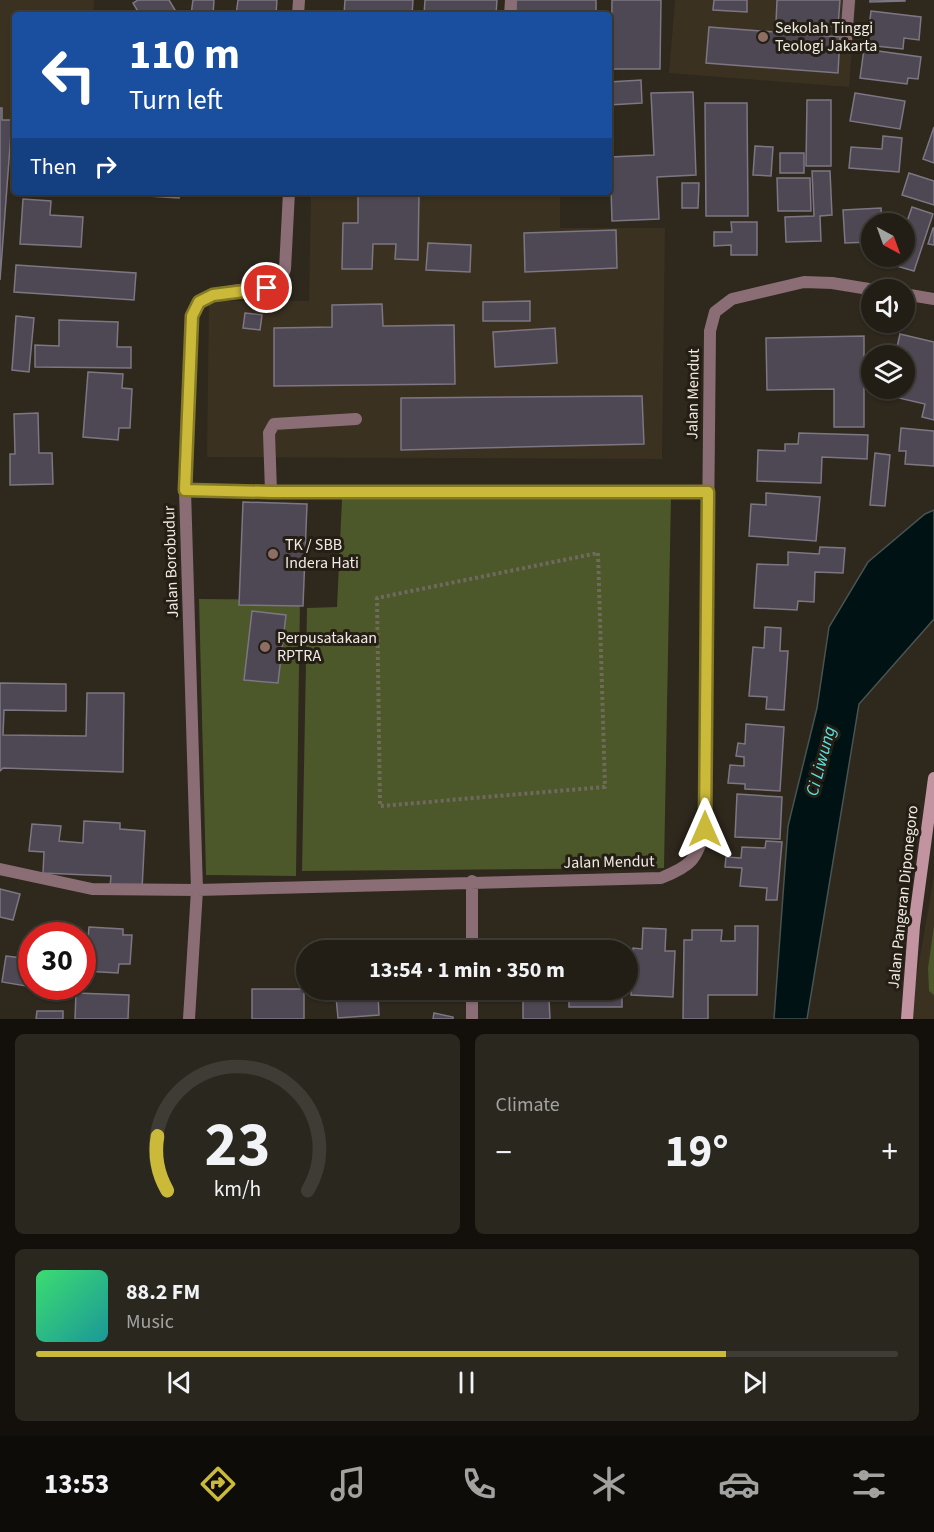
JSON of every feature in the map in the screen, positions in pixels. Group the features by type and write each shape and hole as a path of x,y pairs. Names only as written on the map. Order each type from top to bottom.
{"main road":[{"name":"Jalan Pangeran Diponegoro","path":"906,1019 934,778"}],"street":[{"path":"846,41 849,0"},
{"name":"Jalan Borobudur","path":"189,1019 197,890 185,490 192,316 199,302 213,295 267,288 280,282 285,269 289,195"},
{"name":"Jalan Mendut","path":"0,869 92,890 197,890 472,881 661,878 685,869 699,853 705,829 710,331 715,312 732,299 804,282 832,283 861,288"},
{"path":"915,296 934,299"},
{"path":"271,492 270,433 274,424 356,419"},
{"path":"185,490 708,492"},
{"path":"472,881 472,940"},
{"path":"472,1000 472,1019"}],"path":[{"path":"598,553 605,788 380,806 377,598 598,553"}],"shaded area":[{"path":"0,0 94,0 93,12 12,12 12,160 9,160 0,280"},
{"name":"Sekolah Tinggi Teologi Jakarta","path":"675,0 856,0 849,87 669,73"},
{"path":"311,195 560,195 560,228 665,228 662,459 207,457 209,301 309,301"},
{"path":"934,872 934,1019 909,1019 930,900"}],"green space":[{"path":"671,496 664,868 302,871 307,608 337,607 342,499"},
{"path":"199,599 300,600 296,876 206,875"},
{"path":"934,926 934,995 929,991 928,968"}],"water":[{"name":"Ci Liwung","path":"934,510 934,619 859,704 807,1019 774,1019 788,826 817,708 829,627 868,562 925,514"}],"building":[{"path":"138,0 169,0 176,12 138,12 133,3"},
{"path":"193,0 214,0 213,12 191,12"},
{"path":"238,0 277,0 276,12 236,12"},
{"path":"345,0 413,0 412,12 344,12"},
{"path":"425,0 497,0 496,12 424,12"},
{"path":"516,0 596,0 596,12 516,12"},
{"path":"612,0 661,0 660,69 612,69"},
{"path":"714,0 747,0 747,12 713,10"},
{"path":"777,0 840,0 838,26 776,23"},
{"path":"870,0 905,0 905,1 870,2"},
{"path":"871,11 921,17 919,40 904,38 903,49 867,45"},
{"path":"709,27 840,37 838,73 706,63"},
{"path":"864,49 921,57 918,79 908,78 907,84 860,78"},
{"path":"641,80 642,103 612,105 612,82"},
{"path":"693,92 696,175 657,177 659,219 612,221 612,157 654,155 651,93"},
{"path":"855,93 905,101 900,129 850,121"},
{"path":"807,100 831,100 831,166 806,166"},
{"path":"705,103 747,103 748,216 706,216"},
{"path":"0,108 2,108 2,120 12,120 0,280"},
{"path":"934,127 934,163 923,159"},
{"path":"883,136 902,138 899,172 849,168 851,147 882,149"},
{"path":"755,146 773,147 771,176 753,175"},
{"path":"780,153 804,153 804,173 780,173"},
{"path":"812,171 830,171 832,215 820,216 821,241 786,242 785,217 814,216"},
{"path":"909,173 934,181 934,205 902,195"},
{"path":"777,178 810,178 811,211 778,211"},
{"path":"682,183 699,183 698,208 682,208"},
{"path":"132,195 180,195 179,198"},
{"path":"358,195 419,195 418,260 395,259 396,244 373,244 372,269 342,269 343,223 358,223"},
{"path":"23,199 51,201 50,215 83,217 81,247 20,244"},
{"path":"912,207 933,214 914,271 900,267 915,267 915,213 910,213"},
{"path":"881,208 881,213 861,213 861,242 845,243 843,210"},
{"path":"731,222 757,222 757,255 731,255 731,245 714,246 714,232 732,232"},
{"path":"934,228 934,245 928,244"},
{"path":"616,230 617,268 525,272 524,233"},
{"path":"428,243 471,245 470,272 426,270"},
{"path":"16,265 136,273 134,300 14,292"},
{"path":"530,301 530,321 483,321 483,302"},
{"path":"382,304 383,326 454,325 455,384 274,386 274,328 332,327 332,305"},
{"path":"245,313 262,315 260,330 243,328"},
{"path":"16,316 34,318 29,372 12,370"},
{"path":"59,320 118,322 117,347 131,347 131,368 35,367 35,345 59,346"},
{"path":"555,328 557,363 495,367 493,332"},
{"path":"900,334 934,342 934,420 922,417 925,404 903,399 915,399 915,345 898,345"},
{"path":"864,336 864,345 861,345 861,399 864,399 864,427 834,427 834,389 767,390 766,338"},
{"path":"88,372 123,374 122,388 132,389 130,428 119,428 118,440 83,437"},
{"path":"642,396 644,444 401,450 401,398"},
{"path":"38,413 39,453 52,453 53,484 10,485 10,454 15,454 14,414"},
{"path":"901,428 934,431 934,466 905,464 906,451 899,451"},
{"path":"799,433 868,435 867,459 822,457 821,483 757,481 758,450 785,451 785,444 798,444"},
{"path":"875,453 890,455 885,506 870,505"},
{"path":"766,493 820,497 816,541 749,536 751,504 766,505"},
{"name":"TK / SBB Indera Hati","path":"243,502 307,504 303,606 239,605"},
{"path":"820,547 845,548 843,573 815,572 814,602 798,601 797,610 754,608 757,564 788,565 788,552 819,554"},
{"name":"Perpusatakaan RPTRA","path":"252,611 286,615 278,683 244,680"},
{"path":"765,627 781,628 780,651 788,651 784,710 766,709 767,697 749,696 753,647 764,648"},
{"path":"0,683 66,684 66,711 4,710 3,735 86,736 87,693 124,693 123,772 3,768 0,771"},
{"path":"746,724 784,727 780,791 745,789 745,784 728,783 730,765 744,766 744,757 736,756 738,743 745,744"},
{"path":"737,794 782,797 780,839 735,837"},
{"path":"84,821 120,823 120,829 145,831 142,889 110,887 111,876 43,873 44,852 29,851 32,824 61,826 59,841 83,843"},
{"path":"766,841 782,842 777,900 766,900 767,888 740,886 742,868 725,867 726,857 741,858 742,847 765,848"},
{"path":"0,889 20,894 13,920 0,917"},
{"path":"735,926 758,926 757,995 708,995 708,1019 683,1019 684,940 692,940 692,930 722,930 721,941 735,941"},
{"path":"96,927 123,929 123,935 132,935 130,964 119,964 118,973 96,972"},
{"path":"643,928 666,929 665,951 675,951 673,997 638,995 638,949 642,949"},
{"path":"6,956 18,958 18,985 2,982"},
{"path":"252,989 296,989 296,1000 304,1000 304,1019 252,1019"},
{"path":"96,994 129,995 128,1019 75,1019 76,1000 96,1000"},
{"path":"336,1000 378,1000 379,1015 338,1018"},
{"path":"523,1000 549,1000 550,1019 523,1019"},
{"path":"569,1000 622,1000 622,1007 569,1007"},
{"path":"37,1011 63,1011 63,1019 36,1019"},
{"path":"434,1013 453,1017 453,1019 433,1019"}],"place":[{"name":"Sekolah Tinggi Teologi Jakarta","path":"763,37"},
{"name":"TK / SBB Indera Hati","path":"273,554"},
{"name":"Perpusatakaan RPTRA","path":"265,647"}],"route":[{"path":"267,288 213,295 199,302 192,316 185,490 207,492 708,492 705,829"}]}
